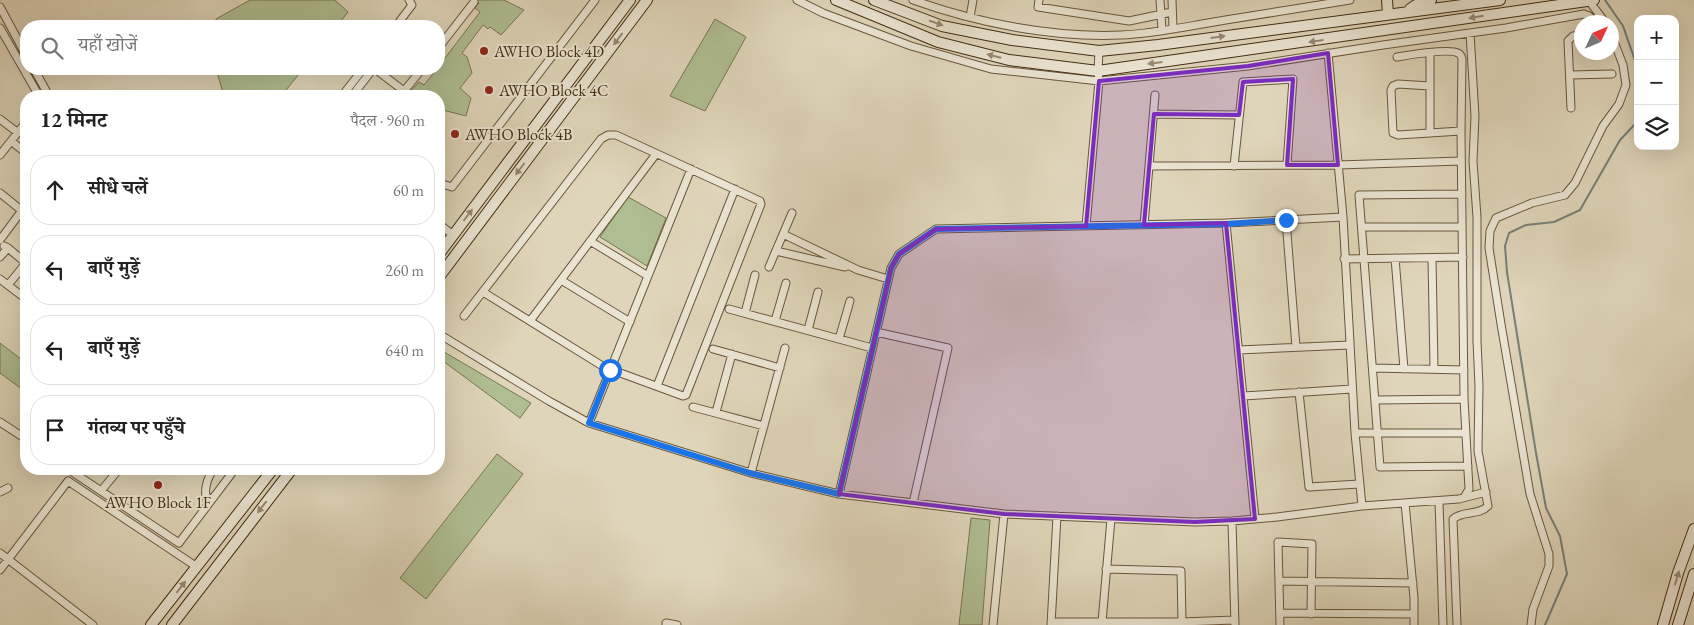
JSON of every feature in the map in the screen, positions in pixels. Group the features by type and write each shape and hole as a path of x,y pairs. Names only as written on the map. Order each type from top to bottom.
{"street":[{"path":"401,20 412,5 409,0"},
{"path":"445,185 452,187 595,0"},
{"path":"446,238 630,0"},
{"path":"445,269 647,0"},
{"path":"797,0 823,13 911,46 991,69 1099,76 1248,66 1574,16"},
{"path":"836,0 938,42 1009,60 1099,76 1594,0"},
{"path":"874,0 942,26 1012,40 1099,51 1500,0"},
{"path":"913,0 942,10 1010,26 1079,35 1122,35 1162,30 1350,0"},
{"path":"970,17 973,0"},
{"path":"1039,0 1038,7 1129,21 1172,12"},
{"path":"1160,0 1162,30"},
{"path":"1172,0 1173,28"},
{"path":"1387,0 1388,14"},
{"path":"1405,12 1416,4 1431,0"},
{"path":"1589,1 1600,15"},
{"path":"445,39 474,2"},
{"path":"0,7 20,44"},
{"path":"1539,8 1539,22"},
{"path":"0,28 20,62"},
{"path":"1456,625 1453,519 1458,515 1484,511 1488,506 1478,452 1477,216 1473,161 1475,116 1470,33"},
{"path":"1571,108 1568,41 1574,36"},
{"path":"1086,226 1099,76 1099,51"},
{"path":"1397,57 1455,52 1460,54 1462,59 1461,161 1464,399 1469,489 1465,496"},
{"path":"1328,53 1343,217 1349,345 1362,506"},
{"path":"1430,53 1430,132"},
{"path":"1531,625 1534,609 1549,566 1549,554 1530,494 1499,314 1489,248 1490,231 1496,218 1532,203 1565,195 1574,183 1604,126 1619,104 1626,85 1623,65 1619,54"},
{"path":"1570,75 1612,74"},
{"path":"28,75 36,90"},
{"path":"37,75 46,90"},
{"path":"347,90 358,75"},
{"path":"357,90 369,75"},
{"path":"381,75 398,90"},
{"path":"405,90 417,75"},
{"path":"1234,166 1243,82 1293,78 1288,165"},
{"path":"1430,86 1398,84 1393,86 1391,90 1393,133 1398,135 1461,131"},
{"path":"1144,225 1155,95"},
{"path":"1154,114 1239,115"},
{"path":"0,118 18,132"},
{"path":"0,155 20,130"},
{"path":"464,316 601,140 608,135 616,135 758,199 761,204 688,393 683,396 604,368 483,292"},
{"path":"11,141 20,148"},
{"path":"530,322 656,154"},
{"path":"1150,166 1338,165 1461,161"},
{"path":"589,423 691,169"},
{"path":"657,386 735,189"},
{"path":"0,193 20,207"},
{"path":"1462,194 1359,195 1380,467 1468,466"},
{"path":"769,267 792,213"},
{"path":"20,216 0,241 20,258"},
{"path":"839,494 891,268 899,254 936,229 1226,224 1343,217"},
{"path":"1286,220 1296,347"},
{"path":"1226,224 1255,519"},
{"path":"1362,227 1462,227"},
{"path":"783,234 858,270"},
{"path":"590,241 648,276"},
{"path":"0,257 8,248"},
{"path":"776,251 888,279"},
{"path":"1344,259 1463,257"},
{"path":"1395,258 1404,369"},
{"path":"1432,258 1434,369"},
{"path":"8,285 20,270"},
{"path":"745,313 755,275"},
{"path":"0,279 20,294"},
{"path":"560,280 630,322"},
{"path":"775,321 786,283"},
{"path":"808,330 818,292"},
{"path":"839,339 850,301"},
{"path":"729,309 872,348"},
{"path":"876,332 948,348 913,503"},
{"path":"445,338 589,423 750,473 839,494 1004,514 1111,519 1232,521 1362,506 1439,501 1486,492"},
{"path":"1239,350 1349,345"},
{"path":"750,473 785,348"},
{"path":"713,349 780,368"},
{"path":"716,412 732,354"},
{"path":"1373,368 1464,370"},
{"path":"1243,396 1352,389"},
{"path":"1299,392 1309,487 1359,484"},
{"path":"1376,400 1464,399"},
{"path":"693,407 764,426"},
{"path":"0,422 20,435"},
{"path":"1355,433 1466,433"},
{"path":"77,475 179,543 230,475"},
{"path":"101,491 113,475"},
{"path":"209,503 206,499 206,487 210,475"},
{"path":"152,625 268,475"},
{"path":"172,625 287,475"},
{"path":"0,570 68,481 197,567"},
{"path":"0,492 8,488"},
{"path":"1439,501 1443,625"},
{"path":"1405,503 1413,583 1414,625"},
{"path":"993,625 1004,514"},
{"path":"1058,516 1051,624 1235,622 1232,521"},
{"path":"1102,622 1111,519"},
{"path":"1663,625 1678,573 1694,529"},
{"path":"1280,625 1278,542 1312,544 1311,614"},
{"path":"0,553 93,625"},
{"path":"1106,569 1181,571 1182,622"},
{"path":"1678,625 1694,574"},
{"path":"1279,581 1413,583"},
{"path":"1280,613 1414,614"},
{"path":"666,625 666,623 676,625"}],"highlighted area":[{"path":"1328,53 1338,165 1287,165 1293,79 1243,82 1239,115 1154,114 1144,225 1226,223 1255,519 1195,522 1004,514 839,494 891,268 899,254 936,229 1086,226 1099,81 1248,66"}],"green space":[{"path":"250,0 335,0 348,12 342,20 216,19"},
{"path":"476,0 504,0 524,10 501,35 490,27 488,29 483,25 462,53 467,57 472,73 460,88 471,98 466,116 445,111 445,90 412,90 419,82 424,85 432,75 445,75 445,58 480,12 475,8 479,3"},
{"path":"715,19 746,37 705,111 670,96"},
{"path":"218,75 298,75 286,90 222,90"},
{"path":"628,197 666,218 647,266 600,237"},
{"path":"0,343 20,358 20,388 0,373"},
{"path":"445,353 531,403 520,418 445,362"},
{"path":"497,454 523,474 426,599 400,578"},
{"path":"971,518 990,520 982,625 959,625"}],"waterway":[{"path":"1605,0 1623,26 1635,60"},
{"path":"1545,625 1567,574 1560,536 1546,508 1507,272 1505,246 1509,233 1526,225 1554,222 1580,210 1620,140 1634,125"}],"place":[{"name":"AWHO Block 4D","path":"484,51"},
{"name":"AWHO Block 4C","path":"489,90"},
{"name":"AWHO Block 4B","path":"455,134"},
{"name":"AWHO Block 1F","path":"158,485"}],"route":[{"path":"610,370 589,423 750,473 839,494 891,268 899,254 936,229 1226,224 1286,220"}]}
